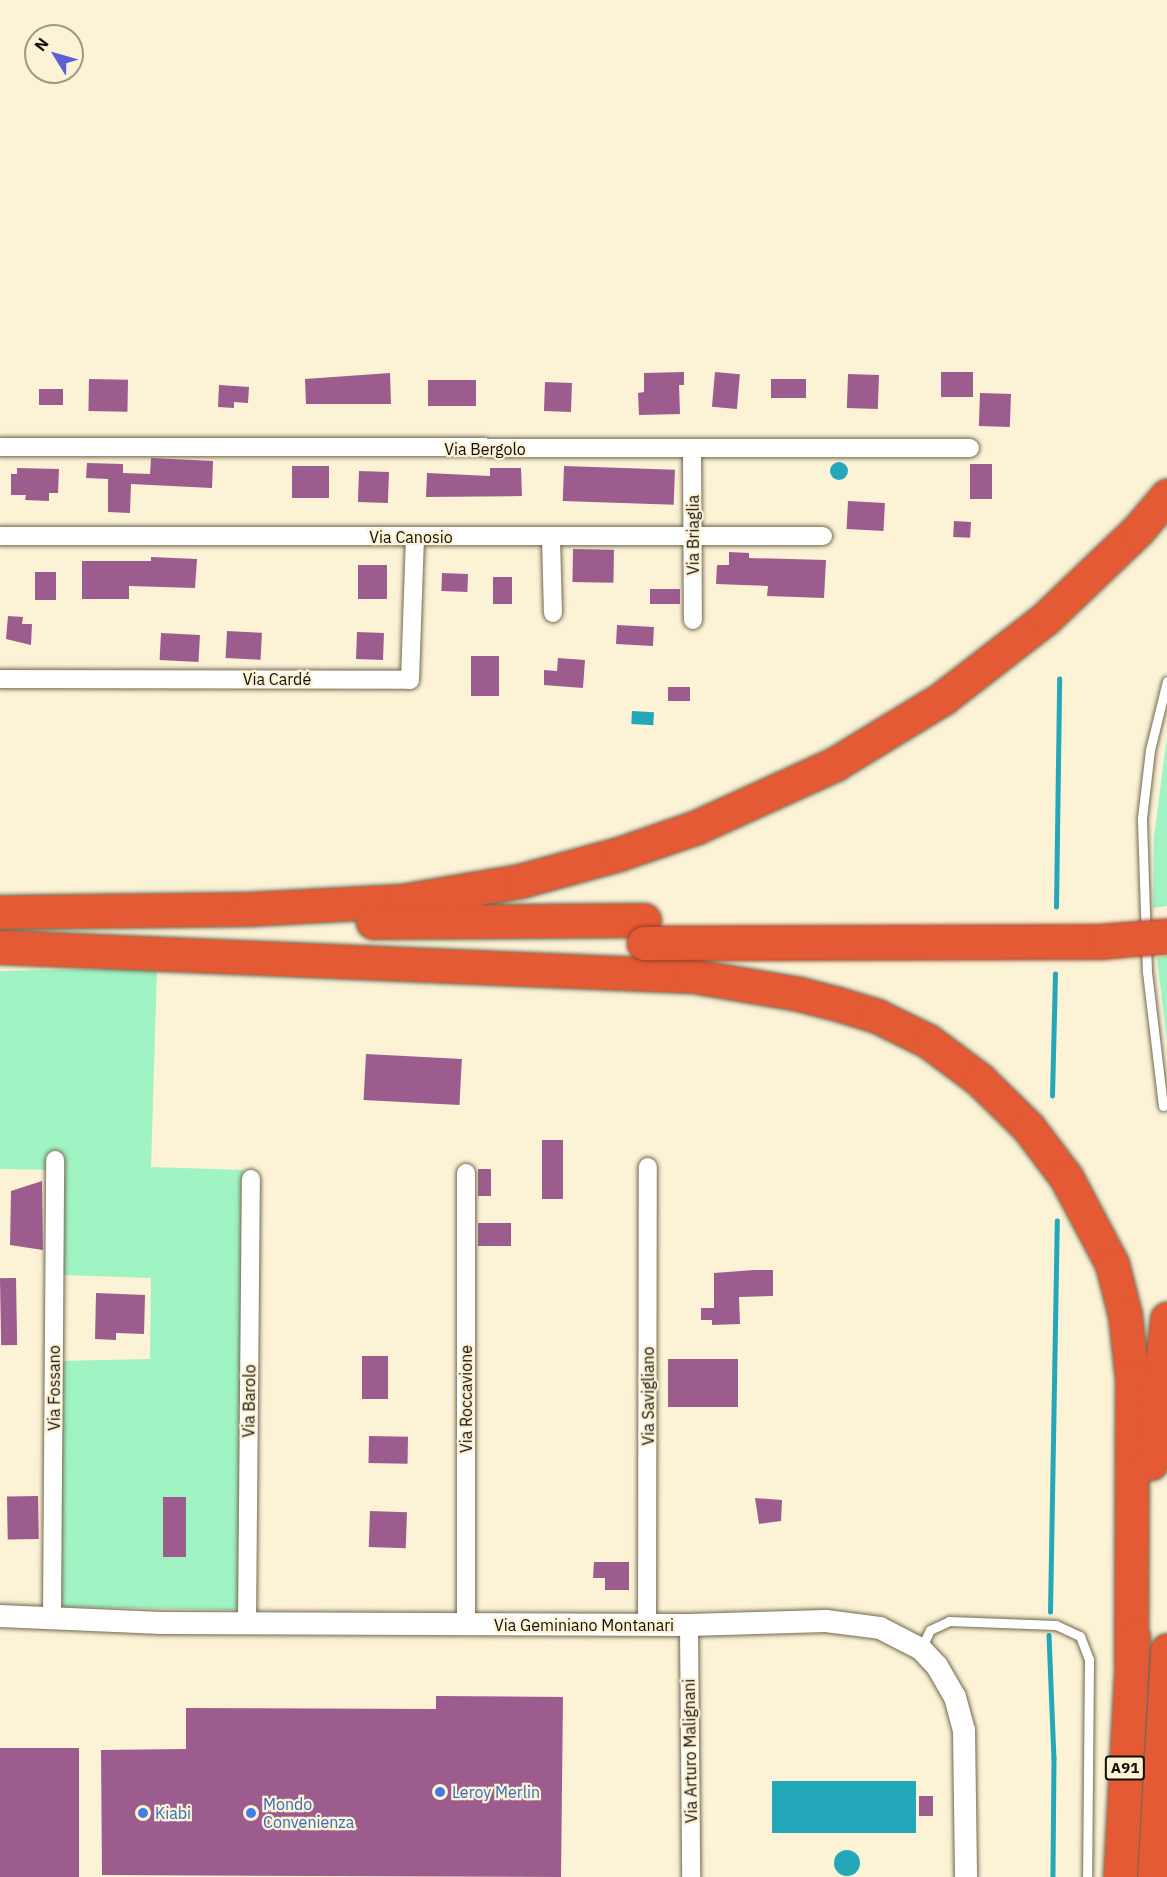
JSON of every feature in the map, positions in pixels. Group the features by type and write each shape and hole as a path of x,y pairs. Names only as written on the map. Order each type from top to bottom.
{"highway":[{"path":"0,914 247,909 402,901 520,881 620,854 697,827 818,773 943,698 1046,618 1100,568 1167,496"},
{"path":"0,914 209,923 1096,942 1167,936"},
{"path":"0,946 1076,921 1167,915"},
{"path":"0,946 693,976 809,996 877,1016 928,1041 979,1079 1028,1127 1066,1177 1112,1263 1125,1315 1132,1378 1131,1659"},
{"name":"A91","path":"1120,1877 1131,1659 1167,1319"},
{"name":"A91","path":"1154,1877 1167,1650"}],"street":[{"name":"Via Bergolo","path":"0,447 970,448"},
{"name":"Via Briaglia","path":"692,449 693,620"},
{"name":"Via Canosio","path":"0,536 550,538 823,536"},
{"name":"Via Cardé","path":"0,679 411,680 415,537"},
{"path":"550,538 553,613"},
{"name":"Via Fossano","path":"52,1616 55,1161"},
{"name":"Via Savigliano","path":"647,1625 648,1167"},
{"name":"Via Roccavione","path":"466,1173 466,1625"},
{"name":"Via Barolo","path":"247,1623 251,1179"},
{"name":"Via Geminiano Montanari","path":"0,1616 247,1623 466,1625 855,1622 880,1628 921,1649 938,1666 956,1697 963,1724 966,1877"},
{"name":"Via Arturo Malignani","path":"689,1625 691,1877"}],"lane":[{"path":"1163,1106 1147,972 1142,818 1150,750 1167,681"},
{"path":"921,1649 930,1629 949,1621 1056,1625 1069,1629 1084,1642 1089,1659 1087,1877"}],"green space":[{"path":"1167,736 1167,906 1153,908 1154,837"},
{"path":"1167,956 1167,1042 1157,958"},
{"path":"157,968 151,1167 244,1170 242,1610 60,1607 61,1361 150,1359 151,1278 62,1275 60,1170 0,1169 0,971"}],"water":[{"path":"835,462 843,462 848,467 846,478 835,480 830,475 830,467"},
{"path":"632,711 654,712 653,725 631,724"},
{"path":"772,1781 916,1781 916,1833 772,1833"},
{"path":"847,1850 856,1854 860,1863 856,1872 847,1876 838,1872 834,1863 838,1854"}],"building":[{"path":"684,372 684,385 679,385 680,414 639,415 638,393 644,392 644,373"},
{"path":"715,372 740,374 737,409 712,407"},
{"path":"941,372 973,372 973,397 941,397"},
{"path":"390,373 391,404 306,404 305,379"},
{"path":"848,374 879,375 878,409 847,408"},
{"path":"89,379 128,380 127,412 88,411"},
{"path":"771,379 806,379 806,398 771,398"},
{"path":"428,380 476,380 476,406 428,406"},
{"path":"545,382 572,383 571,412 544,411"},
{"path":"219,385 249,387 248,403 234,402 234,408 218,407"},
{"path":"39,389 63,389 63,405 39,405"},
{"path":"980,393 1011,394 1010,427 979,426"},
{"path":"151,458 213,461 212,488 131,484 130,513 108,512 108,479 86,478 87,463 123,464 123,473 150,474"},
{"path":"970,464 992,464 992,499 970,499"},
{"path":"292,466 329,466 329,498 292,498"},
{"path":"564,466 675,470 674,505 563,501"},
{"path":"17,468 59,469 58,493 49,493 49,501 25,500 26,495 11,495 11,474 17,474"},
{"path":"490,468 521,468 522,496 426,497 427,473 490,476"},
{"path":"359,471 389,472 388,503 358,502"},
{"path":"848,501 885,503 883,531 847,529"},
{"path":"954,521 971,522 970,538 953,537"},
{"path":"573,549 614,550 613,583 572,582"},
{"path":"729,552 749,553 749,558 826,560 824,598 767,596 768,586 716,584 717,565 729,565"},
{"path":"151,557 197,559 195,588 129,586 129,599 82,599 82,561 151,561"},
{"path":"358,565 387,565 387,599 358,599"},
{"path":"35,572 56,572 56,600 35,600"},
{"path":"442,573 468,574 467,592 441,591"},
{"path":"493,577 512,577 512,604 493,604"},
{"path":"650,589 680,589 680,604 650,604"},
{"path":"8,616 23,617 22,624 32,624 31,645 6,639"},
{"path":"617,625 654,627 653,646 616,644"},
{"path":"227,631 262,633 261,660 226,658"},
{"path":"357,632 384,633 383,660 356,659"},
{"path":"161,633 200,635 199,662 160,660"},
{"path":"471,656 499,656 499,696 471,696"},
{"path":"558,658 585,660 583,688 544,685 544,670 557,671"},
{"path":"668,687 690,687 690,701 668,701"},
{"path":"366,1054 462,1059 459,1105 364,1100"},
{"path":"542,1140 563,1140 563,1199 542,1199"},
{"path":"478,1169 491,1169 491,1196 478,1196"},
{"path":"42,1181 43,1250 10,1245 11,1191"},
{"path":"478,1223 511,1223 511,1246 478,1246"},
{"path":"773,1270 773,1296 739,1297 740,1324 712,1325 712,1320 701,1320 701,1308 714,1308 714,1273"},
{"path":"0,1278 16,1278 17,1345 1,1345"},
{"path":"96,1293 145,1295 144,1334 116,1333 116,1340 95,1339"},
{"path":"362,1356 388,1356 388,1399 362,1399"},
{"path":"668,1359 738,1359 738,1407 668,1407"},
{"path":"369,1436 408,1437 408,1464 369,1463"},
{"path":"38,1496 39,1539 8,1540 7,1497"},
{"path":"163,1497 186,1497 186,1557 163,1557"},
{"path":"755,1498 782,1500 781,1521 759,1524"},
{"path":"370,1511 407,1512 406,1548 369,1547"},
{"path":"594,1562 629,1562 629,1590 605,1590 605,1578 593,1578"},
{"path":"436,1696 563,1697 561,1877 102,1875 101,1750 186,1749 186,1708 436,1709"},
{"path":"0,1748 79,1748 79,1877 0,1877"},
{"path":"919,1796 933,1796 933,1816 919,1816"}],"waterway":[{"path":"1056,907 1059,679"},
{"path":"1052,1096 1055,974"},
{"path":"1050,1612 1057,1221"},
{"path":"1049,1635 1054,1758 1053,1877"}],"place":[{"name":"Leroy Merlin","path":"440,1792"},
{"name":"Kiabi","path":"143,1813"},
{"name":"Mondo Convenienza","path":"251,1813"}]}
